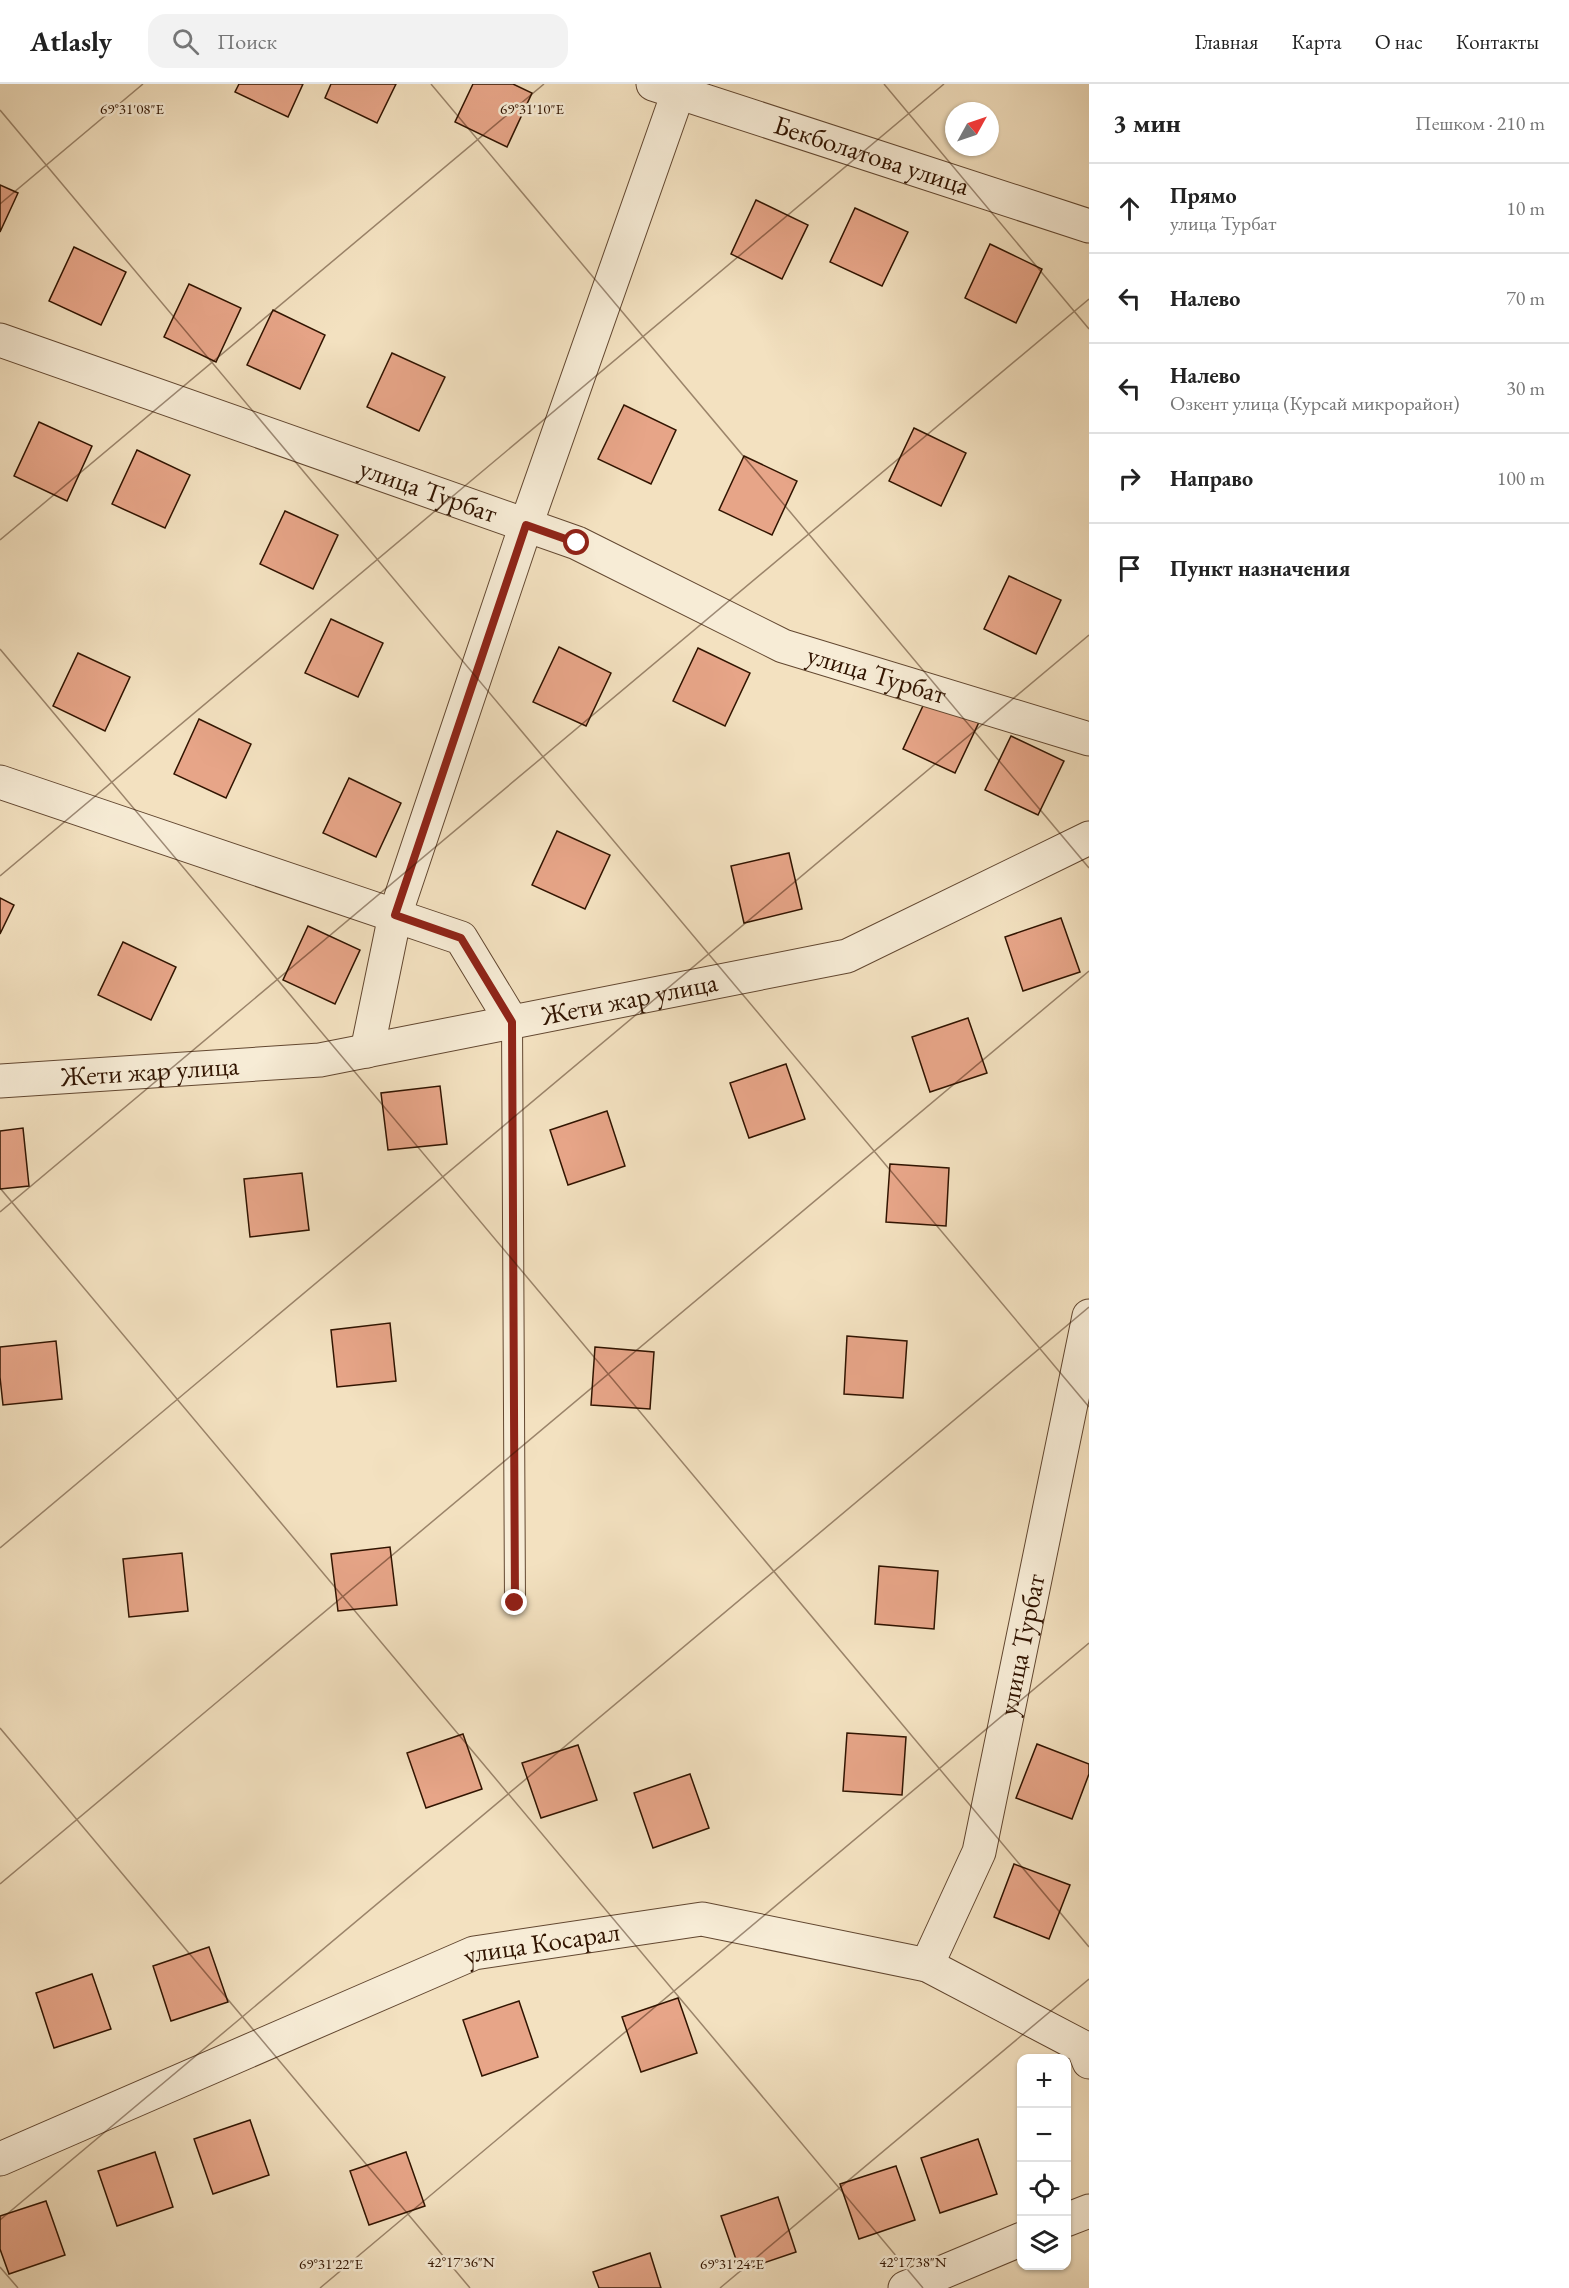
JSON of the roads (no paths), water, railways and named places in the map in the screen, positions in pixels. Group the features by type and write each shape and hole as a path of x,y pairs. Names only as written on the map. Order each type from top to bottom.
{"street":[{"name":"Бекболатова улица","path":"665,88 1089,226"},
{"path":"367,1051 395,915 526,525 665,88"},
{"name":"улица Турбат","path":"0,340 577,543 783,646 1089,740"},
{"path":"0,782 461,938 512,1022"},
{"name":"Жети жар улица","path":"0,1081 321,1060 847,956 1089,838"},
{"name":"улица Турбат","path":"927,1965 979,1852 1089,1316"},
{"name":"улица Косарал","path":"0,2159 474,1953 702,1919 927,1965 1083,2046 1089,2062"},
{"path":"1071,2218 1089,2211"},
{"path":"905,2288 1017,2241"}],"lane":[{"path":"512,1022 515,1603"}]}
